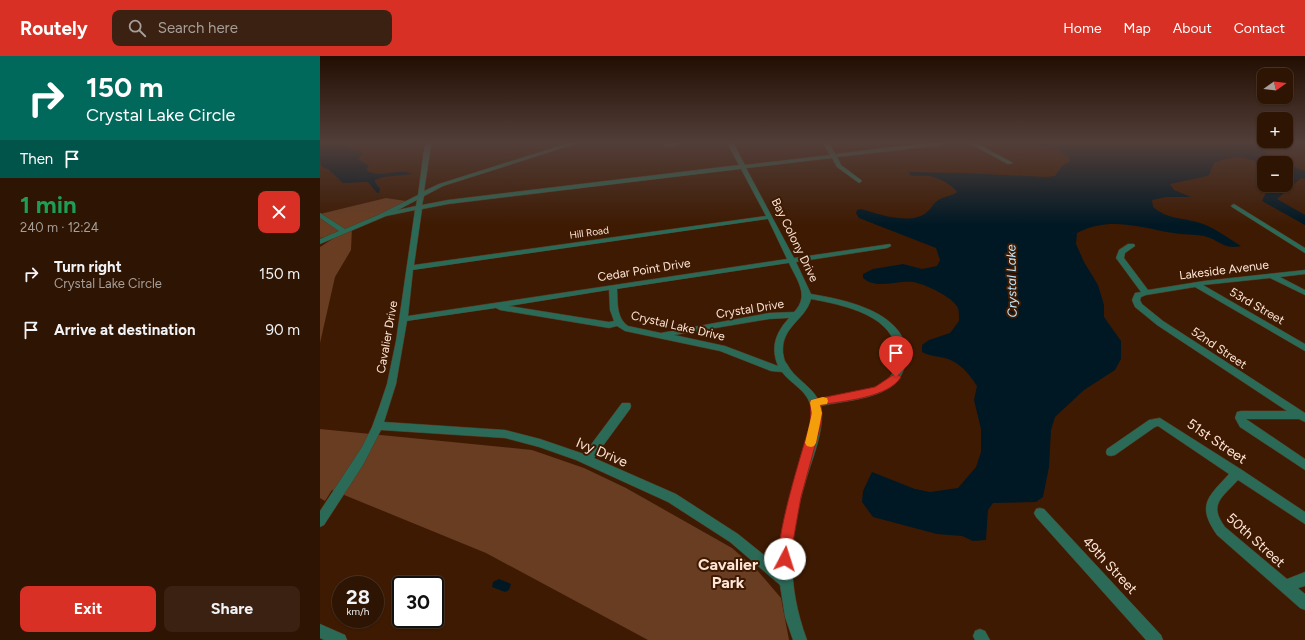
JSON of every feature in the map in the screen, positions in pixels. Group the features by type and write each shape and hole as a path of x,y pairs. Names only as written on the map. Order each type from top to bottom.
{"street":[{"name":"Cavalier Drive","path":"320,520 355,466 377,426 389,391 404,319 424,170"},
{"path":"320,242 382,215 446,184 489,170"},
{"path":"382,215 448,202 716,170"},
{"name":"Bay Colony Drive","path":"745,170 792,260 805,289 807,296 804,306 786,327 780,341 779,355 785,370 807,391 815,403"},
{"path":"844,170 858,181"},
{"path":"1234,206 1305,251"},
{"path":"320,215 345,232"},
{"name":"Hill Road","path":"410,268 770,217"},
{"name":"Cedar Point Drive","path":"404,319 887,246"},
{"path":"1131,246 1122,252 1120,258 1146,293"},
{"name":"Lakeside Avenue","path":"1146,293 1196,285 1305,272"},
{"path":"1272,276 1305,293"},
{"name":"53rd Street","path":"1196,285 1305,348"},
{"path":"613,287 616,317 619,323"},
{"name":"52nd Street","path":"1146,293 1138,295 1136,300 1138,305 1148,314 1302,416"},
{"path":"800,640 792,612 787,582 785,559 786,540 795,497 816,424 817,413 815,403 858,395 884,387 896,377 902,362 903,354 901,341 886,322 862,311 830,301 807,296"},
{"name":"Crystal Lake Drive","path":"492,305 586,322 609,325 619,323 631,330 724,348 774,369 785,370"},
{"name":"Crystal Drive","path":"660,335 769,316 796,315"},
{"path":"586,460 626,406"},
{"path":"1302,416 1241,416 1240,418 1244,424 1305,465"},
{"name":"51st Street","path":"1111,452 1153,423 1160,422 1305,519"},
{"name":"Ivy Drive","path":"377,426 505,434 540,443 586,460 672,498 734,538 787,582"},
{"name":"50th Street","path":"1238,474 1212,502 1210,510 1211,517 1221,532 1305,603"},
{"name":"49th Street","path":"1040,513 1156,640"},
{"path":"1285,586 1305,579"},
{"path":"320,631 340,640"}],"shaded area":[{"path":"386,198 406,201 352,227 351,250 335,277 320,343 320,247 334,238 333,235 320,238 320,214"},
{"path":"320,429 532,450 584,468 626,488 732,548 757,570 781,598 789,640 648,640 486,553 332,490 325,501 320,498"}],"water":[{"path":"329,170 367,170 377,174 407,172 412,174 383,177 375,180 380,189 379,193 377,193 368,182 343,183"},
{"name":"Crystal Lake","path":"1059,170 1211,170 1207,176 1170,184 1174,190 1191,197 1166,197 1152,200 1153,207 1164,214 1175,218 1206,225 1241,246 1230,247 1204,236 1177,234 1124,224 1101,225 1077,233 1076,244 1084,262 1098,285 1104,305 1104,317 1121,341 1121,359 1115,370 1084,390 1055,417 1051,430 1049,467 1043,497 1036,502 993,503 988,510 986,540 973,541 962,536 937,534 873,517 862,502 863,491 872,472 915,489 930,492 958,488 976,467 981,452 981,429 974,400 977,386 970,376 962,367 952,361 922,352 922,345 929,340 950,333 959,321 958,308 955,304 945,295 918,283 907,282 880,284 868,282 863,278 863,274 873,269 903,264 922,269 937,266 940,260 936,248 859,218 856,213 857,210 861,209 895,218 913,218 921,216 927,212 939,199 957,192 952,186 937,178 929,176 912,176 909,172 1047,177 1055,176"},
{"path":"1293,170 1305,171 1305,179 1301,178 1293,185"},
{"path":"1266,192 1285,192 1277,199 1305,215 1305,225 1262,201"},
{"path":"499,579 511,584 509,590 505,592 492,587 493,582"}],"slow traffic":[{"path":"811,443 816,424 817,410 815,403 823,401"}],"district":[{"name":"Cavalier Park","path":"728,573"}],"route":[{"path":"785,559 786,540 795,497 816,424 817,410 815,403 876,390 884,387 896,377"}]}
